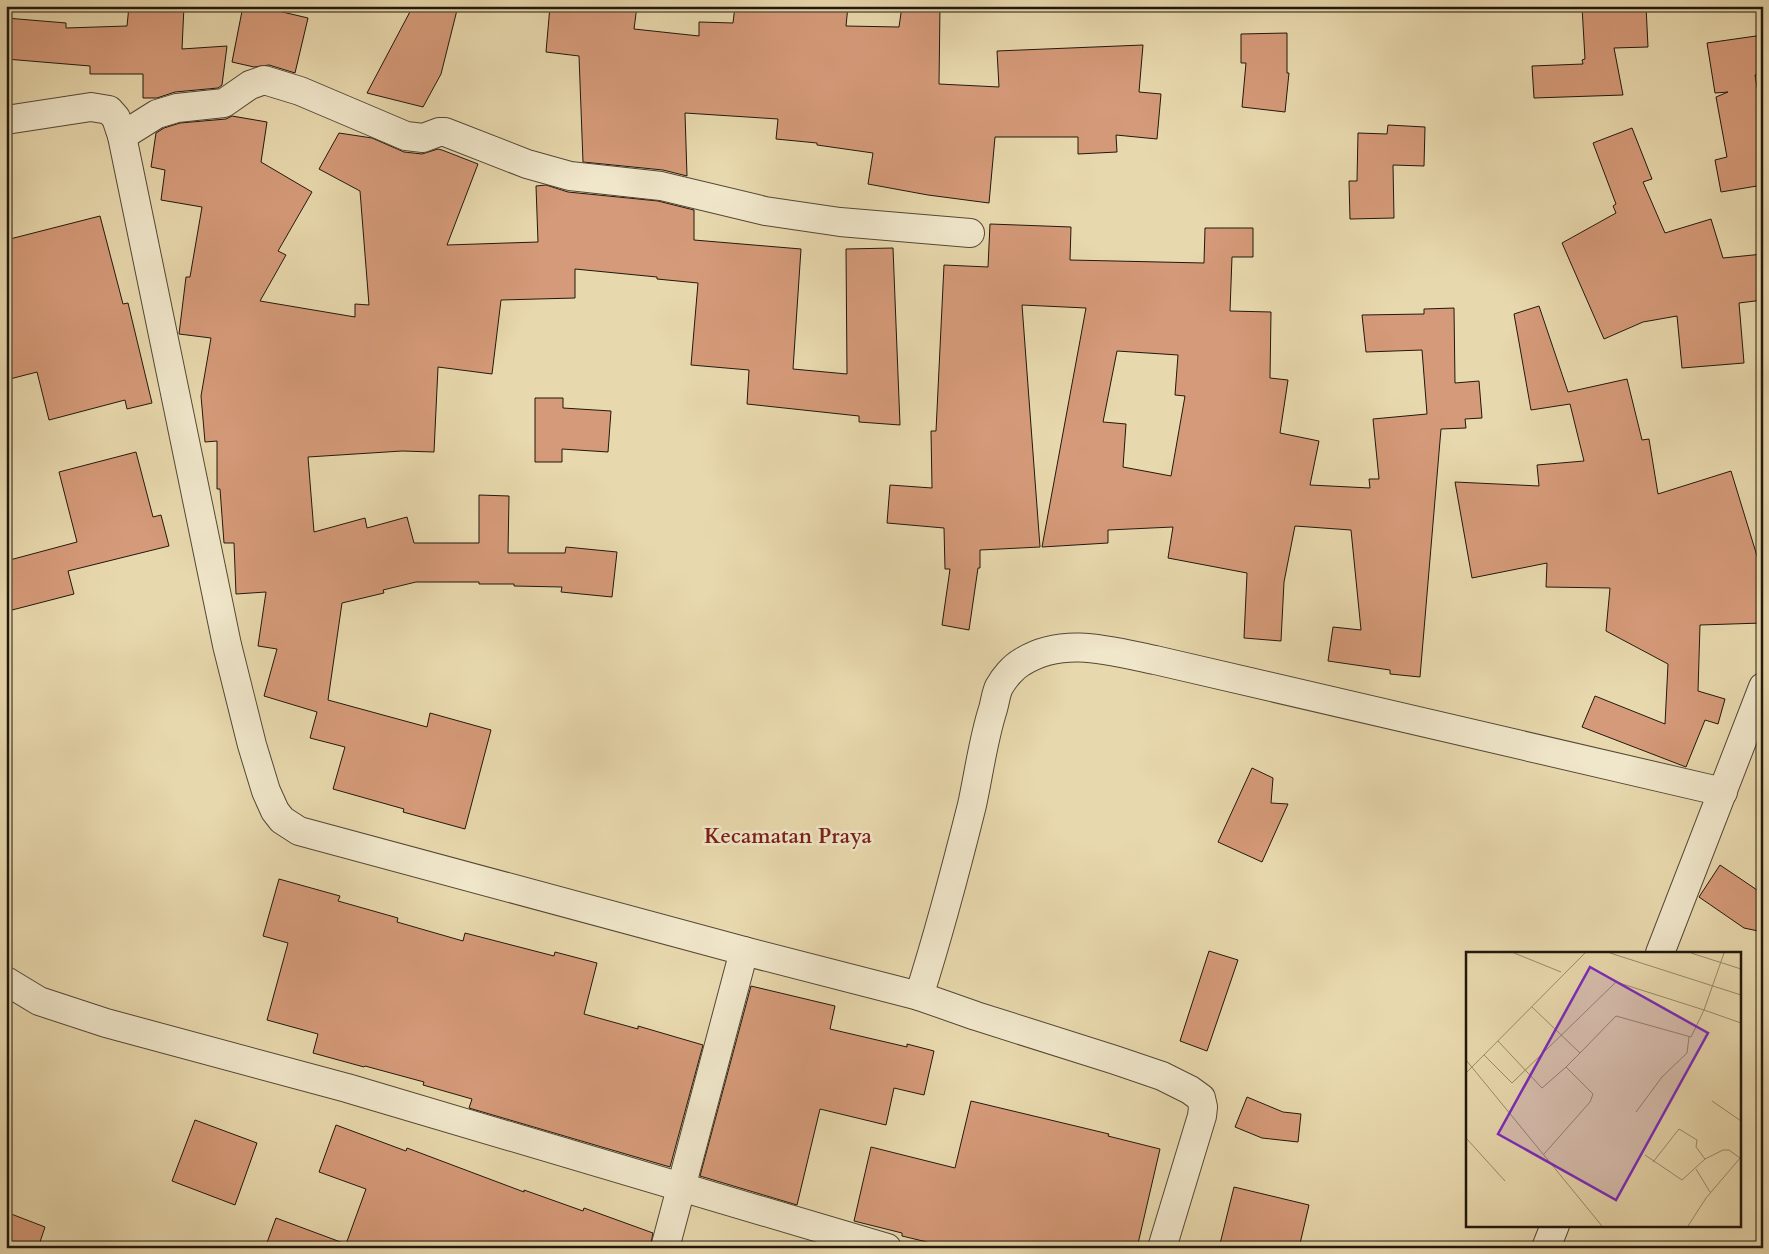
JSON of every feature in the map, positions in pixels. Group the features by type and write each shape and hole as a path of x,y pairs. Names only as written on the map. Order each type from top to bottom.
{"street":[{"path":"122,136 157,114 178,108 224,103 250,85 264,80 300,91 406,136 423,138 439,132 445,132 503,155 570,176 661,186 765,211 840,222 970,233"},
{"path":"6,120 91,107 102,108 112,113 122,136 227,645 266,791 282,820 299,831 308,834 919,996 1162,1076 1190,1090 1201,1098 1203,1107 1202,1116 1162,1248"},
{"path":"919,996 972,804 989,721 999,686 1012,670 1022,662 1037,655 1068,646 1100,649 1155,660 1723,792"},
{"path":"1660,952 1763,687"},
{"path":"665,1248 744,951"},
{"path":"6,980 39,1001 106,1023 347,1088 887,1248"},
{"path":"1546,1248 1555,1226"}],"building":[{"path":"129,6 184,6 182,49 227,46 222,85 218,88 175,92 157,98 143,98 143,74 90,74 90,66 6,59 6,18 66,23 66,28 127,26"},
{"path":"243,6 257,6 308,18 295,73 269,65 254,67 232,62"},
{"path":"413,6 458,6 441,74 423,107 367,93"},
{"path":"550,6 637,6 634,29 699,36 699,22 733,23 735,6 848,6 846,26 899,27 902,6 940,6 939,84 999,87 997,51 1143,45 1139,92 1161,94 1157,139 1116,135 1117,152 1078,154 1078,137 995,137 989,203 928,195 868,184 873,153 817,145 817,143 776,139 778,119 685,113 687,176 663,170 583,162 579,56 546,52"},
{"path":"1646,6 1648,47 1614,48 1623,95 1534,98 1532,66 1583,64 1582,60 1585,59 1582,7"},
{"path":"1287,33 1287,73 1289,73 1285,112 1242,107 1246,63 1241,63 1241,34"},
{"path":"1763,35 1763,74 1755,75 1763,122 1763,185 1721,192 1715,160 1727,157 1716,97 1728,92 1715,93 1707,43"},
{"path":"232,116 267,122 261,162 312,192 278,251 286,255 260,301 355,317 355,304 369,305 360,191 319,169 339,133 372,138 404,152 422,154 438,149 478,164 447,245 538,242 536,186 546,185 568,192 658,201 694,210 694,240 801,249 793,369 847,374 846,249 893,248 900,425 859,422 859,416 747,404 749,370 691,365 698,283 575,269 575,298 501,300 492,374 438,367 434,452 402,451 308,457 314,532 365,518 367,528 407,517 414,543 479,543 479,495 509,496 508,553 565,553 566,547 617,552 612,597 561,592 562,587 479,584 479,582 416,582 383,590 384,593 342,603 328,700 427,727 430,713 491,730 465,829 403,812 404,809 333,789 345,747 310,738 317,712 264,696 277,649 258,646 266,592 236,594 234,543 224,543 220,489 217,489 217,441 205,442 201,396 211,338 179,334 186,277 190,277 202,207 161,200 165,170 151,167 156,133 164,128 180,123 226,119"},
{"path":"1388,125 1425,127 1424,166 1393,165 1394,218 1350,219 1349,181 1357,181 1358,133 1387,134"},
{"path":"1632,128 1652,179 1643,182 1665,233 1711,219 1723,258 1763,254 1763,300 1739,303 1744,363 1682,368 1677,316 1643,322 1604,339 1562,243 1616,213 1613,206 1616,204 1593,143"},
{"path":"100,216 123,304 128,303 152,403 127,409 125,400 49,420 37,372 6,380 6,240"},
{"path":"990,224 1071,227 1070,260 1204,263 1205,228 1253,228 1253,257 1232,257 1230,311 1271,312 1270,378 1288,380 1280,433 1319,441 1310,485 1370,488 1369,479 1379,479 1373,419 1427,414 1422,350 1366,352 1362,315 1424,314 1424,309 1454,308 1455,383 1479,381 1482,418 1465,419 1466,428 1441,429 1420,677 1390,674 1390,670 1328,661 1333,627 1361,630 1351,530 1295,526 1284,582 1281,641 1244,638 1247,573 1168,558 1173,527 1108,530 1108,543 1042,547 1086,308 1022,305 1040,547 980,550 980,568 978,568 969,630 942,625 950,569 945,569 944,528 887,523 890,485 932,488 931,431 936,431 944,265 988,267","holes":["1117,351 1178,355 1175,395 1185,396 1171,476 1123,467 1126,424 1103,422"]},
{"path":"1539,306 1568,392 1627,379 1642,440 1649,439 1658,494 1731,471 1761,569 1762,623 1700,625 1698,691 1725,699 1718,724 1705,720 1686,767 1582,727 1595,696 1665,724 1668,664 1606,631 1610,588 1546,587 1547,563 1472,578 1455,482 1539,486 1537,465 1584,461 1570,404 1531,410 1514,314"},
{"path":"535,398 563,398 563,408 611,411 608,452 562,449 562,462 535,462"},
{"path":"136,452 153,517 161,515 169,546 68,571 74,594 12,610 6,589 6,561 77,542 59,472"},
{"path":"1252,768 1273,778 1271,803 1288,804 1262,862 1218,842"},
{"path":"1720,865 1763,894 1763,932 1744,928 1699,897"},
{"path":"279,879 340,896 338,901 398,918 397,922 463,941 465,933 554,956 555,952 597,963 584,1014 638,1029 638,1026 703,1045 670,1167 469,1108 472,1099 423,1085 424,1082 313,1053 318,1034 267,1020 288,943 263,936"},
{"path":"1209,951 1238,960 1207,1051 1180,1041"},
{"path":"751,986 835,1006 830,1029 907,1047 907,1044 934,1051 924,1095 894,1088 886,1125 820,1109 797,1205 700,1176"},
{"path":"1247,1097 1283,1112 1301,1114 1298,1142 1262,1138 1235,1127"},
{"path":"971,1101 1109,1134 1108,1136 1160,1149 1137,1248 926,1248 927,1242 902,1236 902,1233 854,1221 871,1147 955,1168"},
{"path":"195,1120 257,1143 235,1205 172,1181"},
{"path":"336,1125 406,1151 407,1148 524,1192 524,1190 583,1211 584,1208 653,1233 650,1248 265,1248 276,1218 346,1244 366,1189 319,1172"},
{"path":"1234,1187 1309,1205 1299,1248 1219,1248"},
{"path":"6,1212 45,1227 38,1248 6,1248"}],"district":[{"name":"Kecamatan Praya","path":"788,836"}]}
